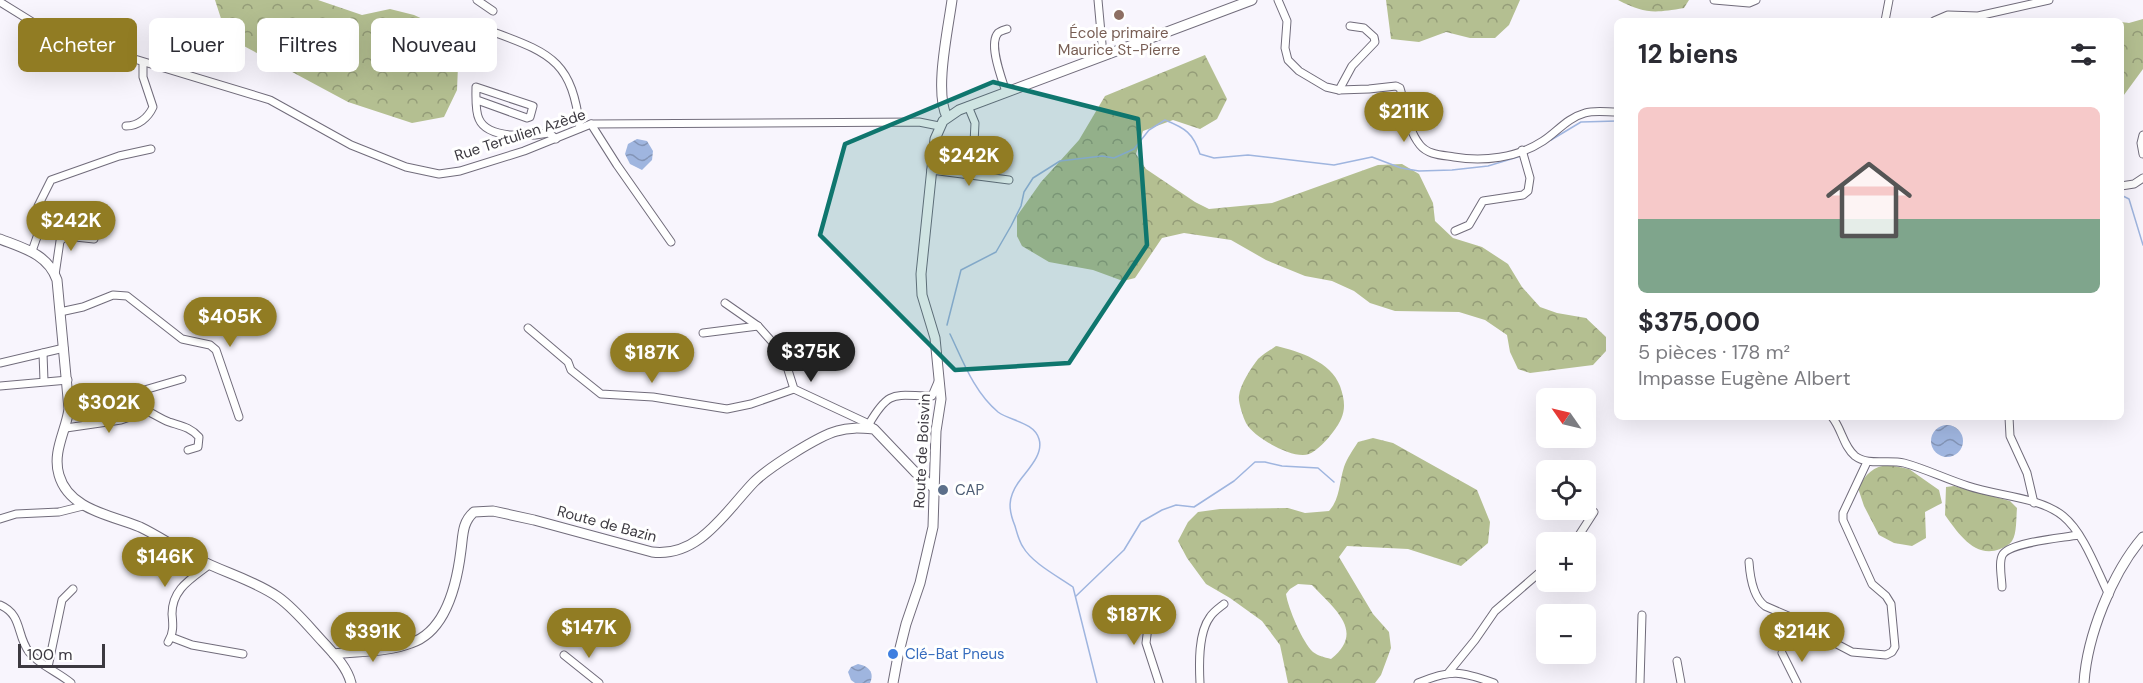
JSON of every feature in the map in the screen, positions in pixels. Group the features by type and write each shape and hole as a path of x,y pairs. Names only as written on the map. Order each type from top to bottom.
{"street":[{"path":"477,0 493,11"},
{"path":"947,117 943,109 941,92 952,0"},
{"path":"1098,0 1103,55"},
{"path":"939,126 947,117 968,106 1252,0"},
{"path":"1278,0 1287,21 1285,48 1288,60 1299,71 1326,87 1339,90 1369,90 1393,86 1400,88 1412,131 1419,144 1432,154 1472,160 1496,159 1542,142 1570,118 1587,112 1614,112"},
{"path":"1714,0 1749,3 1756,0"},
{"path":"1886,18 1889,0"},
{"path":"1941,18 1948,15 1978,16 2049,0"},
{"name":"Rue Tertulien Azède","path":"0,2 34,23 75,41 270,100 351,145 406,167 439,174 460,171 524,151 591,124 919,122 939,126"},
{"path":"1339,90 1352,66 1375,42 1374,37 1364,28 1350,26"},
{"path":"1006,92 995,54 996,35 999,31 1007,29"},
{"path":"497,33 533,46 546,54 558,66 574,92 580,129"},
{"path":"126,126 135,125 145,119 153,107 143,77 143,63"},
{"path":"477,100 527,118 530,117 533,106 478,86 476,88 478,118 482,124 493,130 506,135 533,136 549,133 556,139"},
{"path":"968,106 975,123 974,143 977,150 986,154 1006,154"},
{"path":"591,124 616,165 671,242"},
{"name":"Route de Boisvin","path":"893,683 906,624 930,546 936,431 941,399 935,338 921,284 931,170 939,126"},
{"path":"2143,135 2141,143 2143,154"},
{"path":"32,252 39,229 38,206 51,180 119,156 151,149"},
{"path":"1455,231 1469,225 1483,201 1523,195 1528,191 1530,178 1522,150"},
{"path":"931,170 1009,180"},
{"path":"2124,186 2134,184 2143,178"},
{"path":"94,239 66,236 60,241 55,275 68,380 69,409 66,428 58,450 59,476 73,497 83,506 141,528 209,565 278,597 334,654 345,667 351,683"},
{"path":"0,239 32,252 51,266 55,275"},
{"path":"60,312 83,308 113,295 127,296 182,339 210,345 216,350 239,417"},
{"path":"725,303 758,326 783,354 794,389"},
{"path":"704,333 758,326"},
{"path":"528,328 567,362 571,370 601,394 653,397 727,409 751,404 794,389 871,426 923,480 934,488"},
{"path":"0,363 64,348"},
{"path":"43,353 44,381"},
{"path":"871,426 881,404 894,396 907,394 933,396 940,378"},
{"path":"139,412 141,391 182,379"},
{"path":"0,386 68,380"},
{"path":"66,428 121,420 147,411 167,422 181,424 195,433 199,437 198,447 188,450"},
{"path":"1834,420 1847,446 1856,457 1867,462 1902,462 1970,487 2034,503 2062,515 2078,535 2109,595"},
{"path":"2009,420 2010,436 2027,473 2034,503"},
{"name":"Route de Bazin","path":"334,654 408,645 432,631 440,620 452,591 465,523 474,512 493,511 665,554 687,547 716,525 765,472 823,436 836,431 871,426"},
{"path":"1749,562 1752,582 1759,601 1765,606 1809,625 1852,652 1886,654 1892,652 1895,647 1891,604 1886,596 1872,584 1843,520 1843,513 1867,462"},
{"path":"0,519 16,514 59,513 83,506"},
{"path":"2002,588 2002,559 2006,552 2019,545 2078,535"},
{"path":"2084,683 2094,630 2121,567 2143,537"},
{"path":"209,565 177,592 172,607 170,640 243,654"},
{"path":"1449,672 1495,611 1536,576"},
{"path":"48,667 62,600 74,589"},
{"path":"1151,603 1146,643 1159,683"},
{"path":"1200,683 1199,658 1207,622 1224,604"},
{"path":"0,605 14,615 28,651 71,683"},
{"path":"1640,683 1642,615"},
{"path":"345,667 349,652"},
{"path":"1782,653 1797,683"},
{"path":"564,655 599,683"},
{"path":"1677,661 1681,683"},
{"path":"1418,683 1449,672 1478,677 1494,683"}],"highlighted area":[{"path":"993,82 1138,119 1147,245 1069,363 955,370 820,235 845,144"}],"green space":[{"path":"215,0 318,0 362,15 390,9 414,15 420,18 371,18 371,72 458,72 457,90 444,117 412,123 348,102 292,72 359,72 359,18 257,18 257,53 245,47 245,18 221,18"},
{"path":"1386,0 1520,0 1509,25 1495,38 1470,38 1446,32 1419,42 1391,39"},
{"path":"1618,0 1689,0 1684,8 1657,11 1635,8"},
{"path":"2143,19 2143,69 2124,95 2124,22"},
{"path":"1205,55 1227,99 1217,119 1200,129 1173,120 1143,131 1136,154 1146,169 1209,209 1272,203 1378,165 1402,164 1419,174 1433,203 1435,221 1453,238 1482,247 1508,264 1522,287 1540,307 1557,313 1586,318 1606,337 1606,351 1593,365 1530,373 1518,369 1510,352 1507,335 1485,320 1459,312 1395,311 1370,303 1354,291 1332,281 1305,276 1266,260 1231,240 1184,233 1162,238 1135,278 1123,281 1093,270 1049,262 1022,246 1017,236 1017,216 1041,182 1079,140 1105,96"},
{"path":"1276,346 1294,351 1322,364 1336,378 1340,386 1344,410 1340,421 1325,441 1309,454 1293,454 1265,441 1250,429 1241,410 1239,396 1246,377 1258,359"},
{"path":"1373,438 1393,443 1477,490 1490,522 1488,543 1461,566 1408,549 1347,546 1339,557 1373,614 1389,632 1391,648 1381,675 1375,683 1288,683 1280,645 1262,621 1206,584 1178,541 1188,522 1198,512 1220,509 1288,508 1305,513 1329,511 1337,496 1345,464 1358,442","holes":["1298,584 1312,585 1337,612 1346,630 1346,639 1341,649 1331,659 1313,652 1309,647 1296,625 1287,600 1286,594"]},
{"path":"1889,465 1909,469 1939,490 1942,503 1925,512 1926,538 1912,546 1894,543 1879,535 1864,506 1858,488 1871,472"},
{"path":"1954,486 2010,501 2017,508 2014,538 2007,546 1991,551 1983,550 1975,547 1962,536 1945,515 1946,487"}],"water":[{"path":"637,139 647,141 653,151 652,160 642,170 630,164 625,154 628,144"},
{"path":"1947,425 1958,430 1963,441 1958,452 1947,457 1936,452 1931,441 1936,430"},
{"path":"858,664 870,670 872,676 870,683 855,683 851,680 848,672 851,667"}],"waterway":[{"path":"947,325 961,270 996,252 1033,178 1060,161 1102,156 1114,158 1134,149 1149,130 1165,120 1187,132 1200,154 1214,158 1248,155 1334,165 1372,157 1401,168 1419,171 1488,166 1521,156"},
{"path":"1551,140 1581,122 1614,121"},
{"path":"1525,154 1539,147"},
{"path":"2124,196 2129,199 2143,245"},
{"path":"950,334 970,376 982,395 998,412 1027,425 1039,439 1037,457 1012,494 1011,514 1019,540 1027,553 1073,587 1097,683"},
{"path":"1076,596 1124,550 1141,522 1176,505 1194,507 1234,481 1255,462 1318,468 1334,482"}],"place":[{"name":"École primaire Maurice St-Pierre","path":"1119,15"},
{"name":"CAP","path":"943,490"},
{"name":"Clé-Bat Pneus","path":"893,654"}]}
